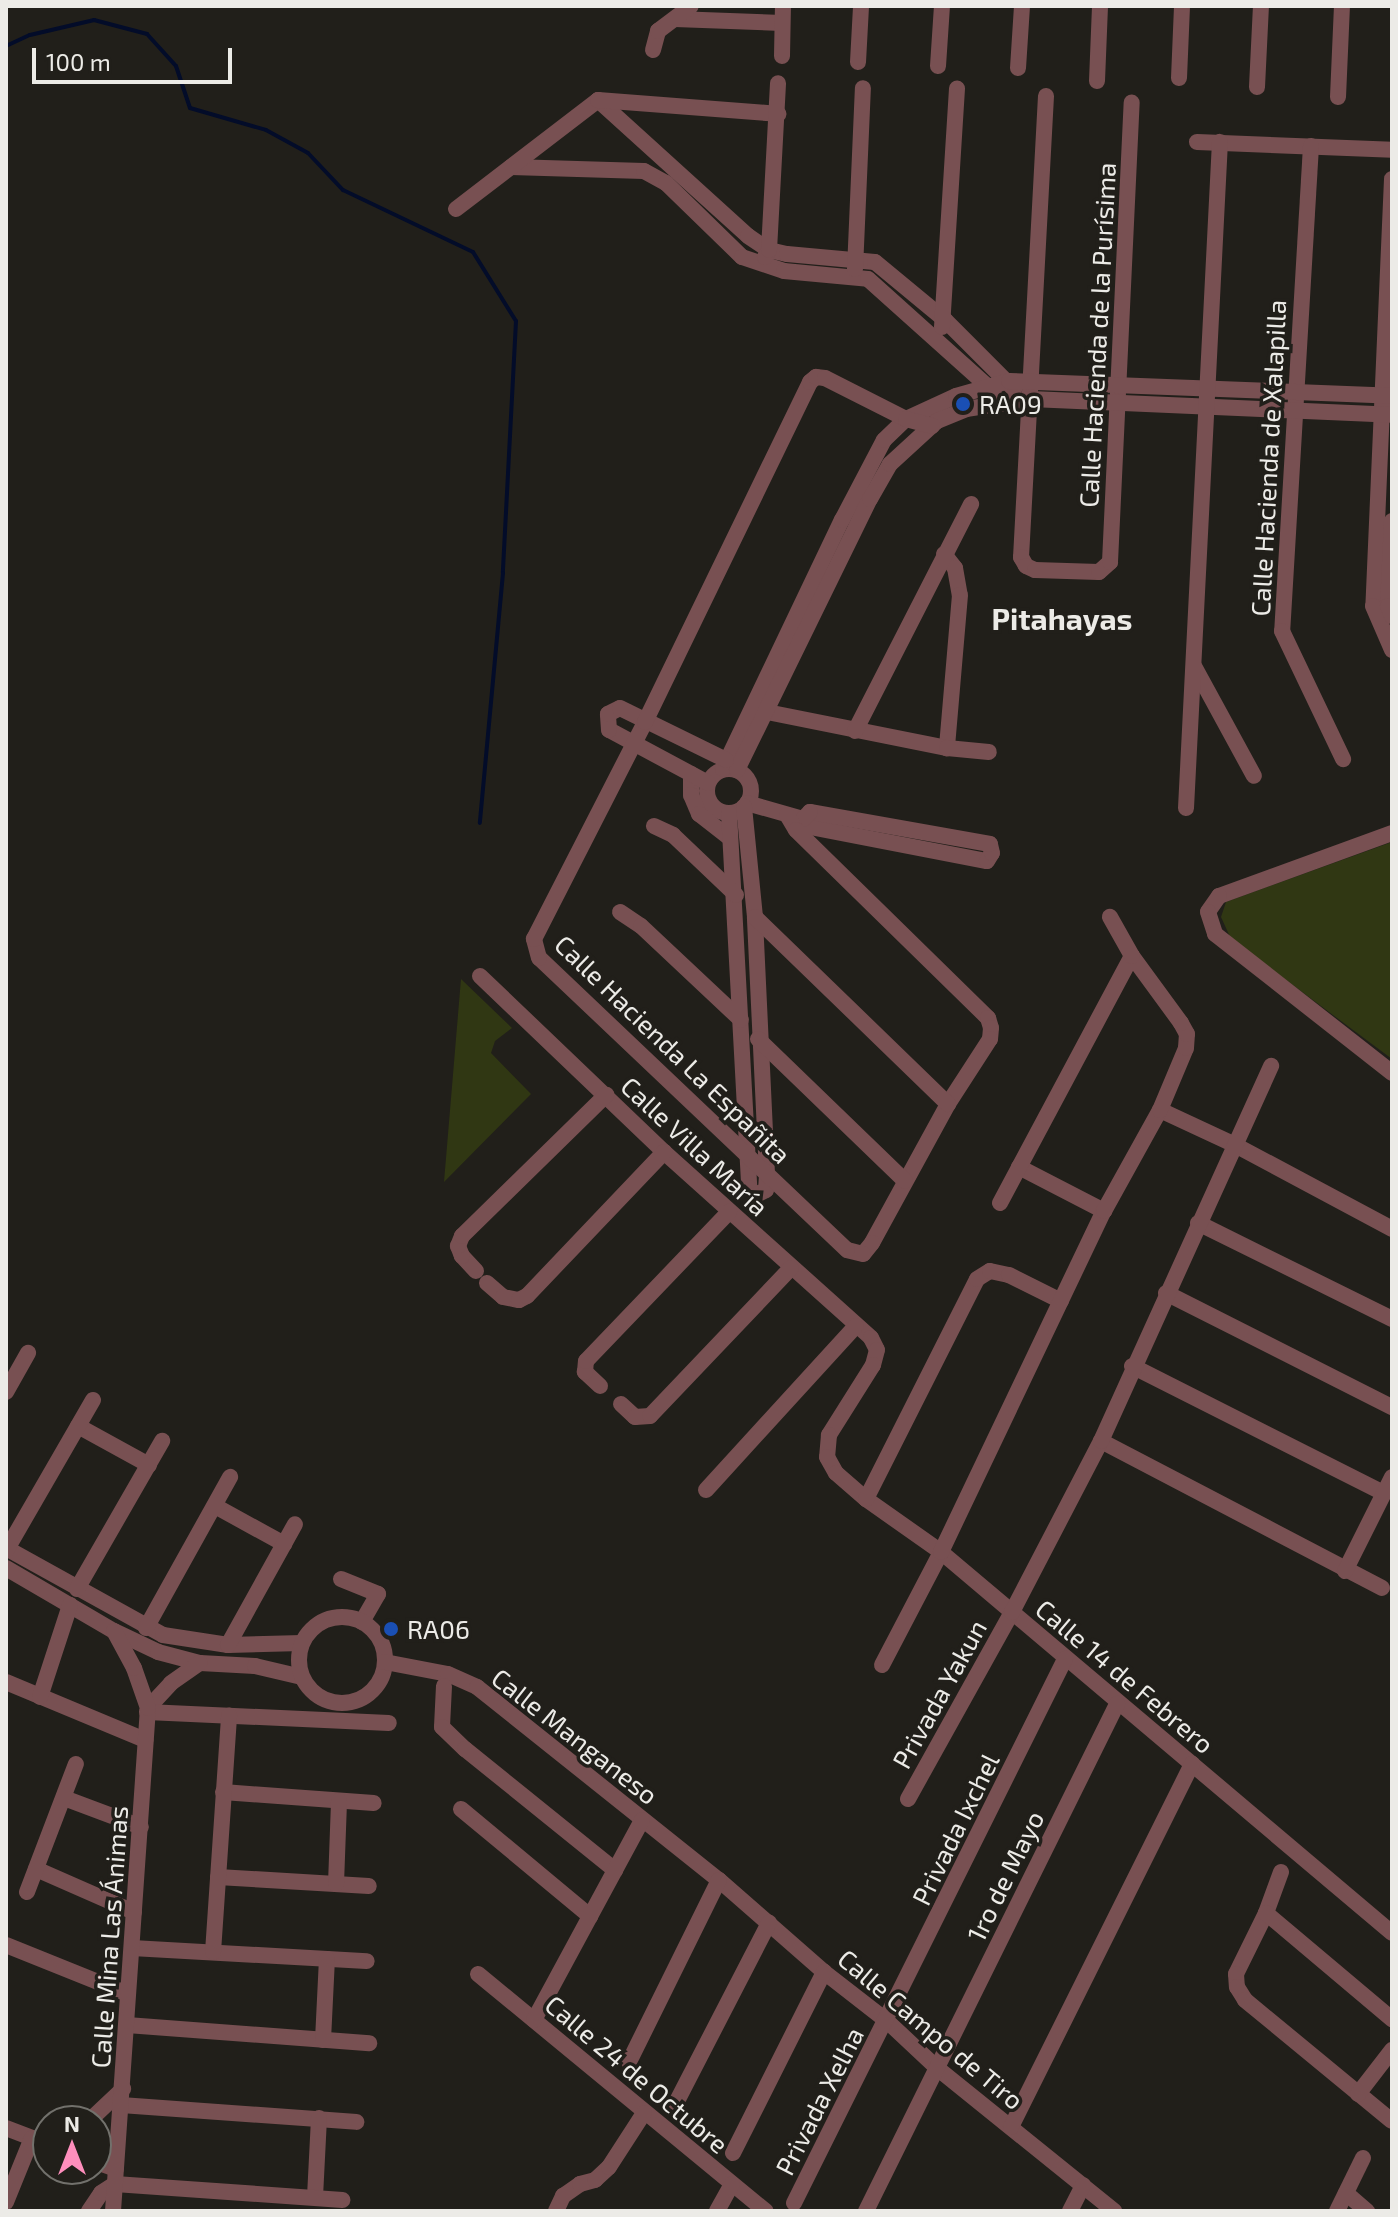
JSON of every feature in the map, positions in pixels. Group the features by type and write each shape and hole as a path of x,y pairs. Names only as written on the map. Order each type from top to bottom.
{"street":[{"path":"653,50 658,31 691,6"},
{"path":"858,62 861,6"},
{"path":"938,66 942,6"},
{"path":"1018,68 1022,6"},
{"path":"1097,81 1100,6"},
{"path":"1179,78 1182,6"},
{"path":"1257,87 1261,6"},
{"path":"1338,97 1342,6"},
{"path":"675,19 783,15 782,56"},
{"path":"761,266 769,250 778,83"},
{"path":"855,267 863,88"},
{"path":"937,339 945,320 957,88"},
{"path":"1026,400 1032,381 1046,96"},
{"path":"456,209 598,100 778,114"},
{"path":"598,100 748,236 769,250 855,267 989,386 1002,402"},
{"name":"Calle Hacienda de la Purísima","path":"1026,400 1021,557 1026,566 1099,572 1107,568 1119,402 1132,103"},
{"path":"1197,142 1392,150"},
{"path":"1186,808 1220,142"},
{"name":"Calle Hacienda de Xalapilla","path":"1311,146 1282,631 1343,759"},
{"path":"644,171 659,155"},
{"path":"511,167 644,171 666,183 742,257 761,266 784,271 855,267 875,262 945,320 1026,400"},
{"path":"1392,179 1382,565 1392,616"},
{"name":"Calle Hacienda La Españita","path":"795,817 796,830 988,1018 990,1039 948,1104 872,1243 863,1254 847,1250 539,958 534,939 645,722 810,382 816,377 825,378 906,419 932,426"},
{"path":"729,767 842,520 884,440 906,419 956,396 1009,381 1386,396"},
{"path":"708,783 729,767 767,712 890,464 932,426 966,409 1026,400 1386,415"},
{"path":"855,731 971,504"},
{"path":"1392,521 1373,606 1392,650"},
{"path":"944,554 955,568 960,595 947,748"},
{"path":"1193,664 1254,776"},
{"path":"708,783 609,730 608,714 620,708 729,767 750,784 740,808 730,838 736,895 749,1188 756,1195 766,1190 767,1174 758,1039 755,917 740,808"},
{"path":"767,712 947,748 989,752"},
{"path":"691,774 691,795 699,814 730,838"},
{"path":"708,783 710,804 795,817 810,827 987,861 992,853 990,844 810,812 795,817"},
{"path":"654,826 673,835 736,895"},
{"path":"1392,833 1219,896 1208,912 1215,934 1392,1073"},
{"path":"620,912 641,926 741,1020"},
{"path":"755,917 948,1104"},
{"path":"882,1665 941,1552 1104,1211 1160,1110 1186,1048 1187,1034 1132,956 1110,917"},
{"path":"1000,1203 1132,956"},
{"name":"Calle Villa María","path":"480,976 664,1152 871,1338 877,1350 873,1365 829,1435 827,1457"},
{"path":"758,1039 905,1181"},
{"name":"Privada Yakun","path":"908,1799 1012,1612 1101,1441 1132,1366 1271,1066"},
{"path":"606,1095 462,1236 458,1246 462,1256 482,1277 503,1297 519,1300 527,1296 664,1152"},
{"path":"1160,1110 1235,1145 1392,1229"},
{"path":"1019,1167 1104,1211"},
{"path":"600,1386 585,1372 586,1361 729,1212"},
{"path":"1198,1223 1392,1319"},
{"path":"621,1404 643,1419 791,1268"},
{"path":"866,1499 977,1279 990,1271 1009,1275 1061,1301"},
{"path":"1166,1293 1392,1407"},
{"path":"706,1490 856,1326"},
{"path":"6,1392 28,1353"},
{"path":"1132,1366 1383,1493"},
{"path":"93,1400 6,1548 108,1621 158,1652 200,1663 255,1666 302,1677"},
{"path":"78,1426 149,1465"},
{"path":"40,1697 74,1597 162,1441"},
{"path":"1101,1441 1382,1588"},
{"name":"Calle 14 de Febrero","path":"827,1457 836,1473 866,1499 941,1552 1117,1704 1392,1933"},
{"path":"146,1628 230,1477"},
{"path":"1345,1571 1392,1477"},
{"path":"215,1506 284,1544"},
{"path":"228,1645 295,1524"},
{"path":"6,1568 74,1597"},
{"path":"341,1579 378,1594 362,1622"},
{"path":"334,1617 362,1622 379,1639 385,1662 383,1675 367,1695 343,1703 318,1697 302,1677 299,1654 309,1631 334,1617"},
{"path":"108,1621 189,1641 228,1645 302,1643"},
{"name":"Calle Mina Las Ánimas","path":"108,1621 134,1668 148,1710 113,2211"},
{"name":"Privada Ixchel","path":"887,2021 1065,1659"},
{"name":"Calle Manganeso","path":"385,1662 448,1674 477,1687 719,1880"},
{"path":"148,1710 171,1683 200,1663"},
{"path":"6,1682 145,1740"},
{"path":"444,1686 442,1727 615,1870"},
{"name":"1ro de Mayo","path":"866,2211 1117,1704"},
{"path":"148,1710 389,1723"},
{"path":"213,1952 229,1716"},
{"path":"27,1892 76,1764"},
{"path":"1011,2127 1192,1764"},
{"path":"223,1792 374,1803"},
{"path":"64,1798 141,1827"},
{"path":"336,1884 339,1801"},
{"path":"461,1809 590,1916"},
{"path":"534,2020 642,1820"},
{"path":"36,1869 134,1912"},
{"path":"1281,1872 1266,1913 1236,1974 1237,1987 1245,2000 1392,2121"},
{"path":"218,1877 369,1886"},
{"path":"629,2062 719,1880"},
{"name":"Calle Campo de Tiro","path":"719,1880 824,1972 887,2021 937,2068 1114,2211"},
{"path":"1266,1913 1392,2019"},
{"path":"676,2103 769,1923"},
{"path":"6,1945 128,1994"},
{"path":"132,1948 367,1961"},
{"path":"323,2040 327,1959"},
{"path":"733,2153 824,1972"},
{"name":"Calle 24 de Octubre","path":"478,1974 766,2211"},
{"name":"Privada Xelha","path":"794,2203 887,2021"},
{"path":"127,2025 369,2043"},
{"path":"1358,2094 1392,2050"},
{"path":"111,2105 122,2097 356,2122"},
{"path":"556,2211 563,2196 580,2184 595,2180 609,2167 644,2113"},
{"path":"315,2197 319,2118"},
{"path":"6,2128 32,2137"},
{"path":"6,2202 32,2158"},
{"path":"1337,2211 1363,2158"},
{"path":"112,2174 342,2200"},
{"path":"89,2211 115,2176"},
{"path":"717,2211 732,2184"},
{"path":"1070,2211 1083,2185"},
{"path":"1346,2193 1367,2211"}],"green space":[{"path":"1392,842 1392,1059 1231,939 1221,917 1226,902"},
{"path":"461,979 512,1028 495,1041 491,1053 531,1094 444,1182"}],"waterway":[{"path":"6,46 30,35 94,20 147,34 176,66 190,108 266,130 308,153 343,190 473,252 516,321 503,573 480,823"}],"place":[{"name":"RA09","path":"963,404"},
{"name":"RA06","path":"391,1629"}],"district":[{"name":"Pitahayas","path":"1062,618"}]}
